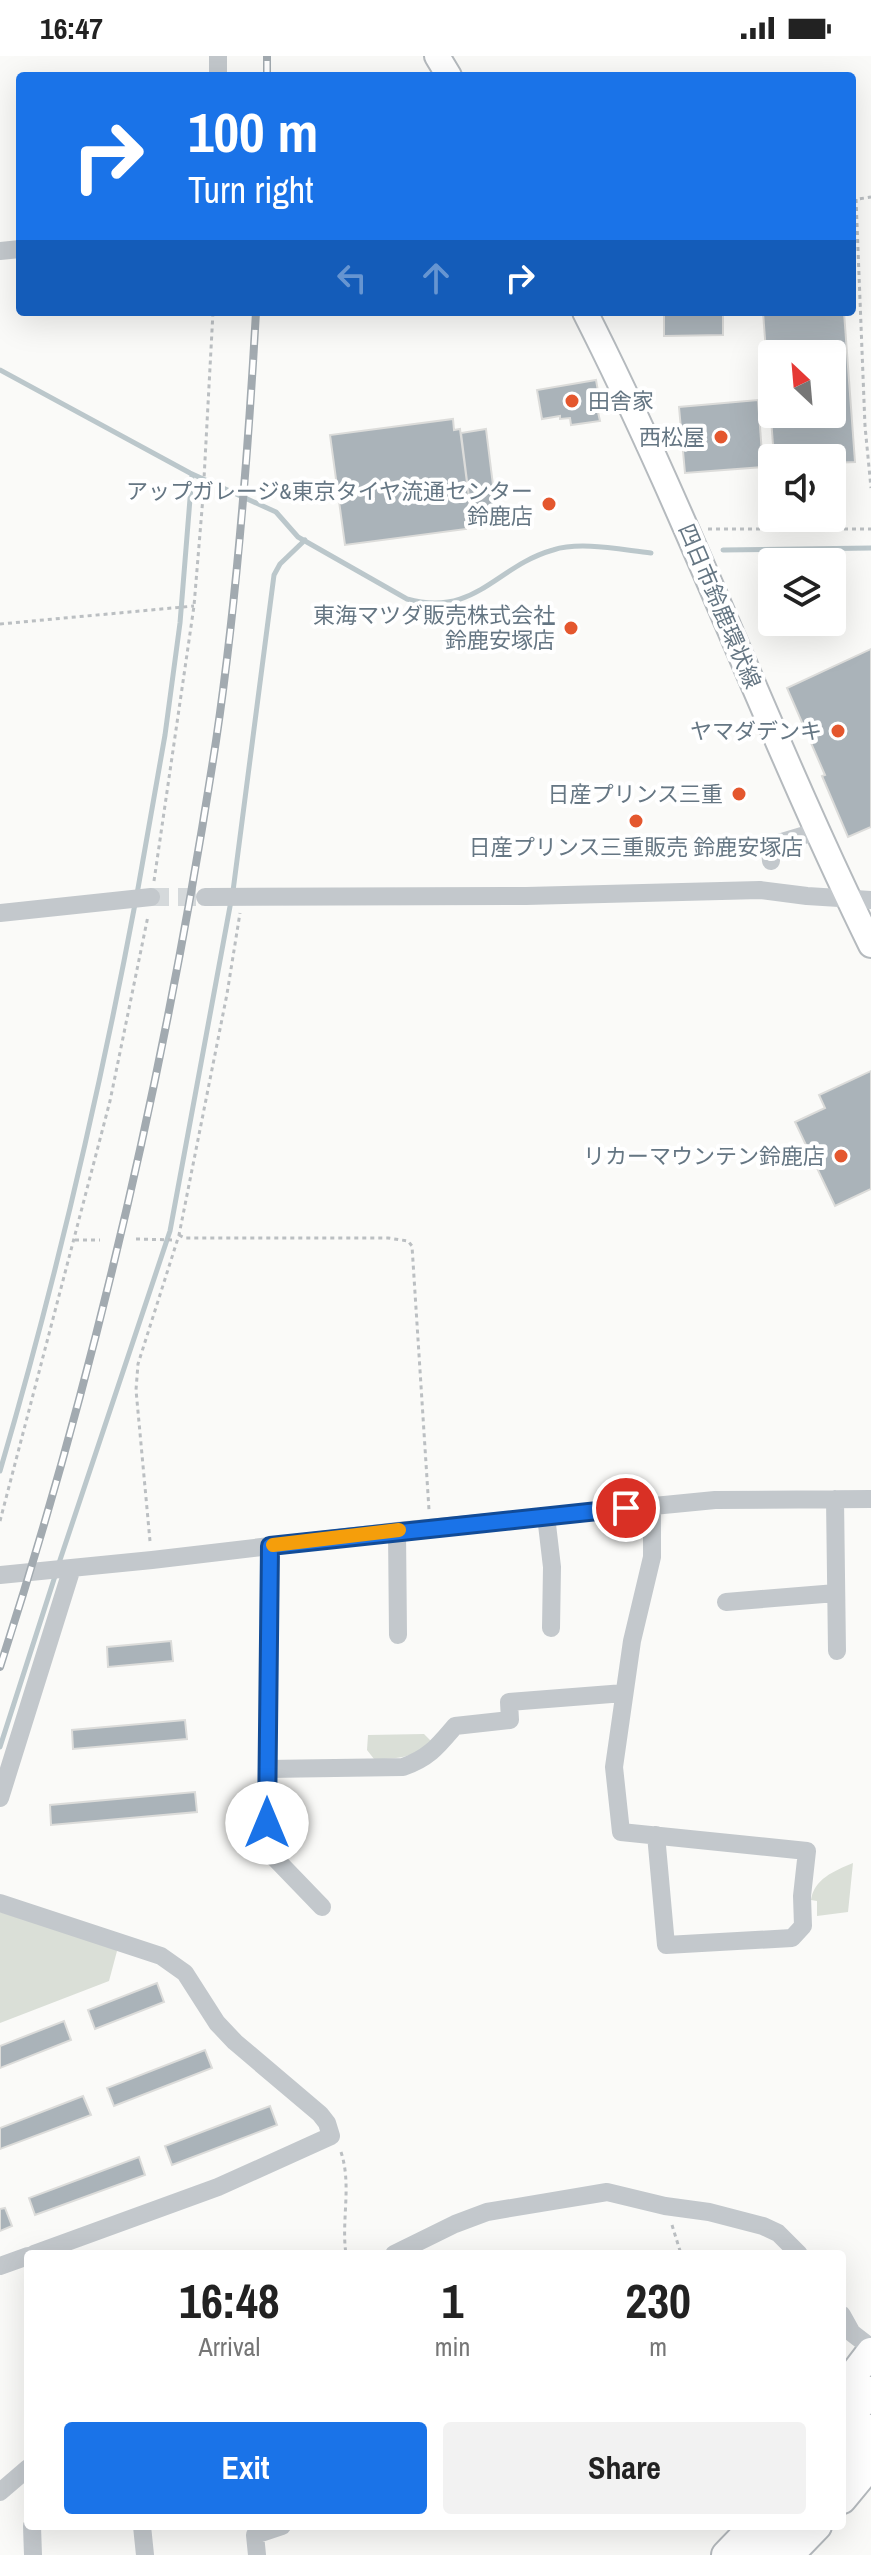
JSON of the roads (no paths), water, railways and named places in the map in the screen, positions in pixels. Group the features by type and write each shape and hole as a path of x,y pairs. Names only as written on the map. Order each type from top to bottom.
{"highway":[{"path":"846,2379 859,2344"},
{"path":"846,2422 871,2391"},
{"path":"846,2457 871,2429"},
{"path":"846,2494 871,2464"},
{"path":"704,2555 725,2530"},
{"path":"726,2555 750,2530"},
{"path":"757,2555 781,2530"},
{"path":"789,2555 813,2530"}],"main road":[{"name":"四日市鈴鹿環状線","path":"587,316 627,394 688,529 818,831 859,899 871,945"}],"street":[{"path":"771,861 770,850 778,843 818,831"},
{"path":"228,898 526,896 760,890 859,899"},
{"path":"0,913 141,898"},
{"path":"835,1499 837,1651"},
{"path":"0,1575 652,1505 715,1500 871,1499"},
{"path":"652,1505 652,1557 632,1641 614,1767 621,1832 656,1835 807,1851 802,1896 803,1926 792,1938 666,1945 656,1835"},
{"path":"546,1516 552,1567 551,1628"},
{"path":"397,1531 398,1635"},
{"path":"270,1546 267,1850 322,1907"},
{"path":"0,1798 62,1569"},
{"path":"726,1602 836,1593"},
{"path":"267,1769 403,1767 421,1761 455,1726 510,1720 509,1702 624,1693"},
{"path":"0,1903 161,1956 185,1973 217,2023 235,2042 320,2114 331,2136 218,2187 45,2250"},
{"path":"402,2250 487,2212 607,2192 763,2226 778,2233 795,2250"},
{"path":"0,2266 24,2257"},
{"path":"846,2322 859,2344"},
{"path":"0,2492 24,2471"},
{"path":"32,2530 33,2555"},
{"path":"142,2530 145,2555"},
{"path":"257,2555 255,2535 260,2530"}],"waterway":[{"path":"0,370 190,473 276,512 298,537 407,599 450,602 484,588 533,557 564,547 602,547 651,553"},
{"path":"137,894 165,735 180,623 192,474"},
{"path":"233,891 274,575 280,564 305,540"},
{"path":"723,550 871,548"},
{"path":"59,1563 170,1231 231,901"},
{"path":"0,1471 75,1189 135,904"},
{"path":"0,1747 56,1573"}],"tunnel":[{"path":"151,897 205,897"}],"railway":[{"path":"267,56 267,72"},
{"path":"0,1667 99,1324 176,976 216,741 230,634 256,316"}],"place":[{"name":"田舎家","path":"572,401"},
{"name":"西松屋","path":"721,437"},
{"name":"アップガレージ&東京タイヤ流通センター 鈴鹿店","path":"549,504"},
{"name":"東海マツダ販売株式会社 鈴鹿安塚店","path":"571,628"},
{"name":"ヤマダデンキ","path":"838,731"},
{"name":"日産プリンス三重","path":"739,794"},
{"name":"日産プリンス三重販売 鈴鹿安塚店","path":"636,821"},
{"name":"リカーマウンテン鈴鹿店","path":"841,1156"}]}
